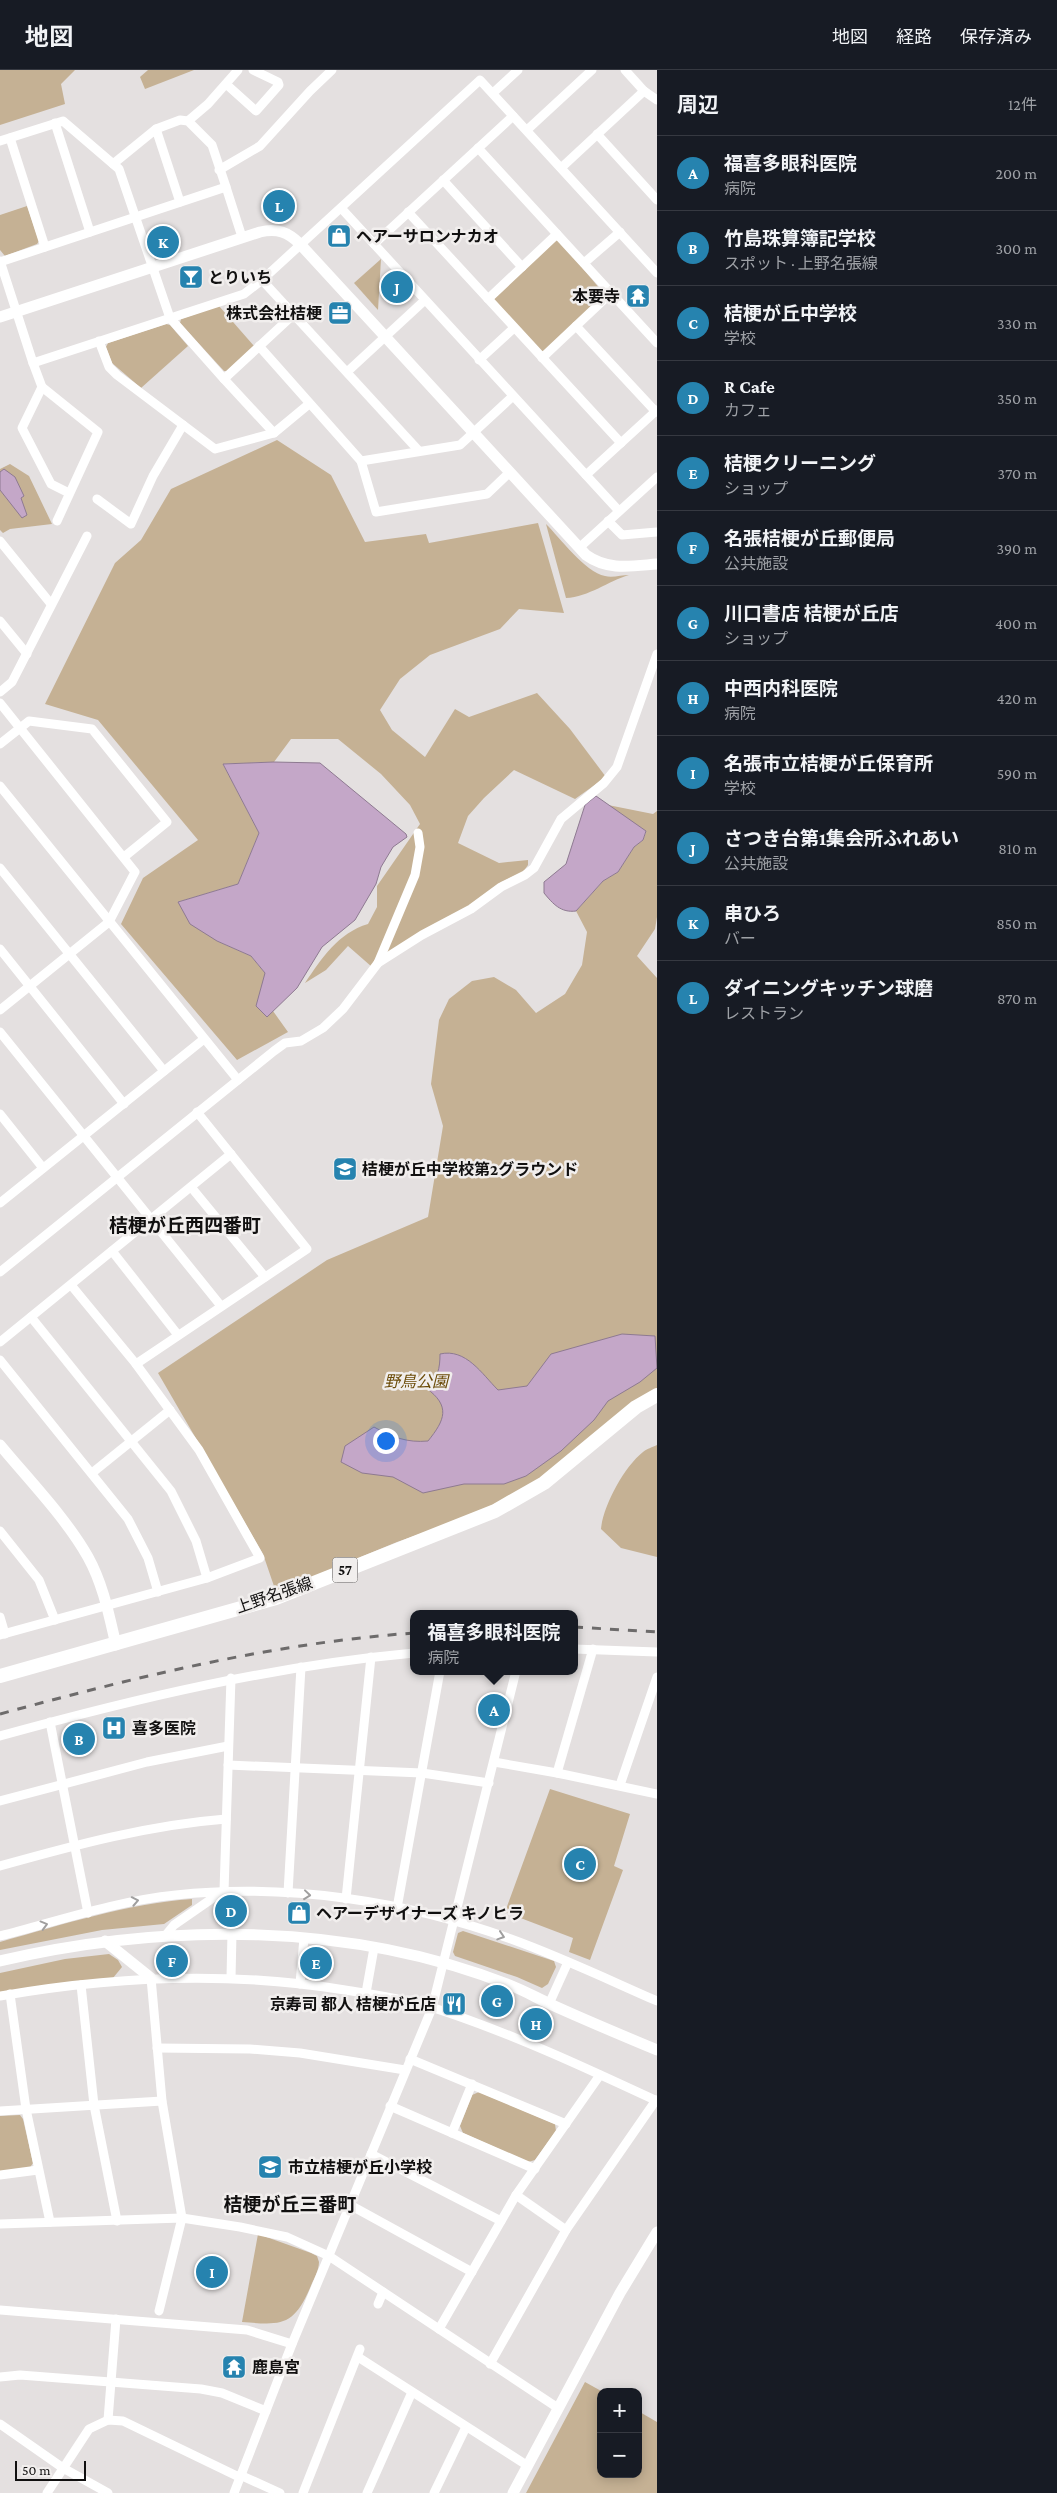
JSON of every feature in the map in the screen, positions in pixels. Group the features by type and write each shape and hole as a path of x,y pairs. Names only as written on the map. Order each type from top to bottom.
{"main road":[{"name":"上野名張線","path":"0,1676 116,1645 276,1598 495,1511 544,1483 624,1417 657,1395"}],"street":[{"path":"188,121 208,104 238,70"},
{"path":"226,84 256,111 279,85 278,82 254,70"},
{"path":"219,170 260,146 310,91 332,70"},
{"path":"493,93 518,70"},
{"path":"527,130 592,70"},
{"path":"626,70 644,91 657,100"},
{"path":"33,363 244,294 262,280 480,80 657,273"},
{"path":"560,168 644,91"},
{"path":"374,244 513,116"},
{"path":"113,164 156,129 180,120 188,121 212,145 242,237"},
{"path":"0,141 63,121 119,169 170,318 274,433"},
{"path":"55,123 90,232"},
{"path":"156,129 180,202"},
{"path":"597,134 657,200"},
{"path":"10,138 45,247"},
{"path":"478,148 657,343"},
{"path":"443,180 522,267"},
{"path":"57,521 98,432 42,387 0,261 226,187"},
{"path":"341,208 618,511"},
{"path":"408,212 621,443"},
{"path":"0,317 242,237 274,230 292,236 592,560 606,566 657,564"},
{"path":"584,263 620,232"},
{"path":"488,299 557,234"},
{"path":"262,280 419,451"},
{"path":"542,358 611,293"},
{"path":"347,372 425,300"},
{"path":"224,379 293,315"},
{"path":"576,326 656,411 586,475"},
{"path":"479,360 514,328"},
{"path":"99,341 106,362 117,376 215,448 274,433 309,404"},
{"path":"259,346 361,460 376,512 486,494 510,472"},
{"path":"42,387 22,428 51,484 69,493"},
{"path":"361,460 460,445 513,396"},
{"path":"96,499 131,524 153,476 183,425"},
{"path":"579,548 657,477"},
{"path":"608,521 622,536 657,532"},
{"path":"0,692 12,682 87,536"},
{"path":"0,541 51,604"},
{"path":"0,621 27,654"},
{"path":"378,963 472,909 501,887 525,875 534,868 561,819 574,806 604,783 617,767 657,654"},
{"path":"0,703 134,872 109,922 0,1010"},
{"path":"0,744 29,721 92,729 167,822 124,857"},
{"path":"0,786 238,1080"},
{"path":"0,1272 280,1046 301,1042 323,1028 343,1009 378,963 415,875 420,847 418,833"},
{"path":"0,868 164,1071"},
{"path":"0,950 124,1104"},
{"path":"0,1032 221,1306"},
{"path":"1,1200 204,1039"},
{"path":"136,1364 307,1249 197,1112"},
{"path":"0,1114 43,1168"},
{"path":"0,1342 231,1154"},
{"path":"191,1187 265,1277"},
{"path":"112,1251 178,1335"},
{"path":"0,1617 2,1635 207,1578 260,1558 199,1450 136,1364 71,1284"},
{"path":"31,1316 162,1480 178,1504 196,1541 207,1578"},
{"path":"0,1360 92,1472 133,1528 148,1558 158,1592"},
{"path":"92,1472 170,1410"},
{"path":"0,1445 82,1547 97,1577 116,1645"},
{"path":"0,1531 39,1580 55,1620"},
{"path":"578,1649 657,1652"},
{"path":"557,1773 593,1649"},
{"path":"0,1736 231,1678 371,1657 410,1653"},
{"path":"346,1899 371,1657"},
{"path":"288,1893 301,1667"},
{"path":"397,1908 439,1675"},
{"path":"234,2493 239,2476 292,2344 432,2008 515,1675"},
{"path":"620,1785 657,1677"},
{"path":"224,1890 231,1678"},
{"path":"50,1722 88,1913"},
{"path":"0,1801 147,1762 228,1746"},
{"path":"494,1762 620,1785 657,1794"},
{"path":"228,1765 422,1773 489,1783"},
{"path":"0,1866 74,1845 132,1832 226,1819"},
{"path":"165,1936 174,1925 224,1890"},
{"path":"0,1936 149,1899 224,1890 288,1893 346,1899 454,1921 509,1939 568,1962 657,2001"},
{"path":"231,1978 232,1934"},
{"path":"0,1961 63,1947 165,1936 232,1934 304,1938 374,1948 444,1964 512,1986 549,2004 657,2050"},
{"path":"300,1984 304,1938"},
{"path":"105,1941 151,1978 162,2101 182,2218 159,2311"},
{"path":"366,1993 374,1948"},
{"path":"549,2004 568,1962"},
{"path":"0,1996 151,1978 231,1978 300,1984 366,1993 432,2008 547,2051 657,2100 566,2230 490,2364"},
{"path":"81,1985 94,2105 117,2221"},
{"path":"10,1994 26,2109 50,2222"},
{"path":"157,2048 250,2049 300,2053 405,2070"},
{"path":"410,2059 566,2124"},
{"path":"439,2329 516,2195 600,2075"},
{"path":"452,2133 472,2084"},
{"path":"0,2111 162,2101"},
{"path":"390,2106 535,2169"},
{"path":"371,2154 500,2222"},
{"path":"0,2175 38,2170"},
{"path":"516,2195 566,2230"},
{"path":"350,2205 472,2272"},
{"path":"0,2224 182,2218 240,2226 287,2237 329,2256 558,2408"},
{"path":"514,2493 620,2293 657,2232"},
{"path":"378,2304 383,2292"},
{"path":"0,2310 247,2330 292,2344"},
{"path":"108,2420 116,2319"},
{"path":"303,2493 359,2353 412,2392 528,2466"},
{"path":"0,2377 20,2375 222,2393 266,2411"},
{"path":"367,2493 412,2392"},
{"path":"47,2493 88,2429 97,2423 108,2420 123,2421 239,2476 280,2493"},
{"path":"0,2424 64,2468 108,2493"},
{"path":"434,2493 466,2427"}],"green space":[{"path":"0,70 75,70 61,84 65,104 0,125"},
{"path":"148,70 194,70 145,89 140,77"},
{"path":"27,206 39,241 37,244 5,256 0,250 0,215"},
{"path":"555,240 560,241 605,295 544,351 540,351 493,301 494,297"},
{"path":"381,259 378,310 354,283"},
{"path":"219,306 254,346 227,371 224,371 180,323 181,319"},
{"path":"166,324 170,325 188,346 141,388 112,363 106,347 108,343"},
{"path":"277,440 331,475 365,542 426,534 429,543 538,523 564,613 519,609 500,629 430,655 400,679 380,710 392,730 425,757 455,709 469,717 537,693 570,729 606,777 575,799 514,770 468,816 458,843 499,863 528,860 528,865 523,872 501,882 473,904 372,967 348,946 326,970 305,983 324,956 339,940 357,928 368,924 377,907 377,886 420,824 410,805 381,774 338,739 291,739 274,762 223,764 259,833 238,884 178,902 217,941 251,956 265,973 267,1017 273,1011 288,1032 237,1060 121,924 143,878 198,840 98,720 45,704 115,563 141,540 171,489"},
{"path":"10,464 29,476 52,524 10,529 3,533 0,530 0,469"},
{"path":"546,524 573,554 597,573 608,577 629,575 583,595 566,598"},
{"name":"野鳥公園","path":"608,805 653,814 657,811 657,917 655,929 637,956 657,978 657,1390 633,1403 533,1484 471,1516 397,1542 276,1592 263,1554 158,1373 327,1260 428,1217 443,1126 431,1084 439,1020 449,999 472,981 494,977 516,990 536,1013 565,994 582,965 587,932 576,911 603,881 618,872 634,847 643,840 646,832"},
{"path":"657,1445 657,1557 621,1548 601,1529 610,1498 622,1477 643,1452"},
{"path":"550,1789 630,1814 614,1866 623,1870 590,1960 569,1952 573,1938 505,1912"},
{"path":"192,1899 192,1905 164,1924 102,1930 0,1950 0,1942 71,1922 143,1905"},
{"path":"463,1931 554,1961 556,1967 548,1984 542,1988 517,1977 455,1956 453,1952 458,1933"},
{"path":"109,1954 118,1960 122,1967 113,1978 0,1993 0,1973 65,1959"},
{"path":"479,2092 555,2124 556,2131 535,2160 528,2162 463,2133 460,2126 472,2095"},
{"path":"20,2115 23,2119 33,2163 29,2169 0,2172 0,2116"},
{"path":"258,2234 311,2253 317,2256 319,2262 316,2275 298,2310 291,2317 276,2323 242,2322"},
{"path":"585,2382 597,2389 597,2478 642,2478 642,2413 657,2422 657,2493 526,2493"}],"shaded area":[{"path":"4,469 15,477 24,496 21,498 27,515 22,518 0,490 0,472"},
{"path":"320,763 406,834 407,837 393,847 381,867 376,884 355,920 322,947 297,988 267,1017 256,1006 265,973 251,956 217,941 190,924 178,902 238,884 259,833 223,764"},
{"path":"596,796 646,831 643,840 634,847 618,872 603,881 576,911 566,911 554,904 544,893 544,882 566,864 585,805"},
{"path":"622,1334 655,1336 657,1368 640,1382 608,1401 594,1420 561,1451 526,1476 504,1484 464,1484 423,1493 393,1477 362,1473 341,1462 345,1446 374,1427 400,1438 413,1441 428,1441 438,1426 443,1413 439,1401 426,1388 438,1373 440,1354 449,1353 466,1359 498,1390 527,1386 551,1354"}],"railway":[{"path":"578,1627 657,1632"},
{"path":"0,1714 102,1687 205,1663 309,1645 410,1633"}],"place":[{"name":"ダイニングキッチン球磨","path":"279,206"},
{"name":"ヘアーサロンナカオ","path":"339,236"},
{"name":"串ひろ","path":"163,242"},
{"name":"とりいち","path":"191,277"},
{"name":"さつき台第1集会所ふれあい","path":"397,287"},
{"name":"本要寺","path":"638,296"},
{"name":"株式会社桔梗","path":"340,313"},
{"name":"桔梗が丘中学校第2グラウンド","path":"345,1169"},
{"name":"福喜多眼科医院","path":"494,1710"},
{"name":"喜多医院","path":"114,1728"},
{"name":"竹島珠算簿記学校","path":"79,1739"},
{"name":"桔梗が丘中学校","path":"580,1864"},
{"name":"R Cafe","path":"231,1911"},
{"name":"ヘアーデザイナーズ キノヒラ","path":"299,1913"},
{"name":"名張桔梗が丘郵便局","path":"172,1961"},
{"name":"桔梗クリーニング","path":"316,1963"},
{"name":"川口書店 桔梗が丘店","path":"497,2001"},
{"name":"京寿司 都人 桔梗が丘店","path":"454,2004"},
{"name":"中西内科医院","path":"536,2024"},
{"name":"市立桔梗が丘小学校","path":"270,2167"},
{"name":"名張市立桔梗が丘保育所","path":"212,2272"},
{"name":"鹿島宮","path":"234,2367"}],"district":[{"name":"桔梗が丘西四番町","path":"185,1225"},
{"name":"桔梗が丘三番町","path":"290,2204"}]}
